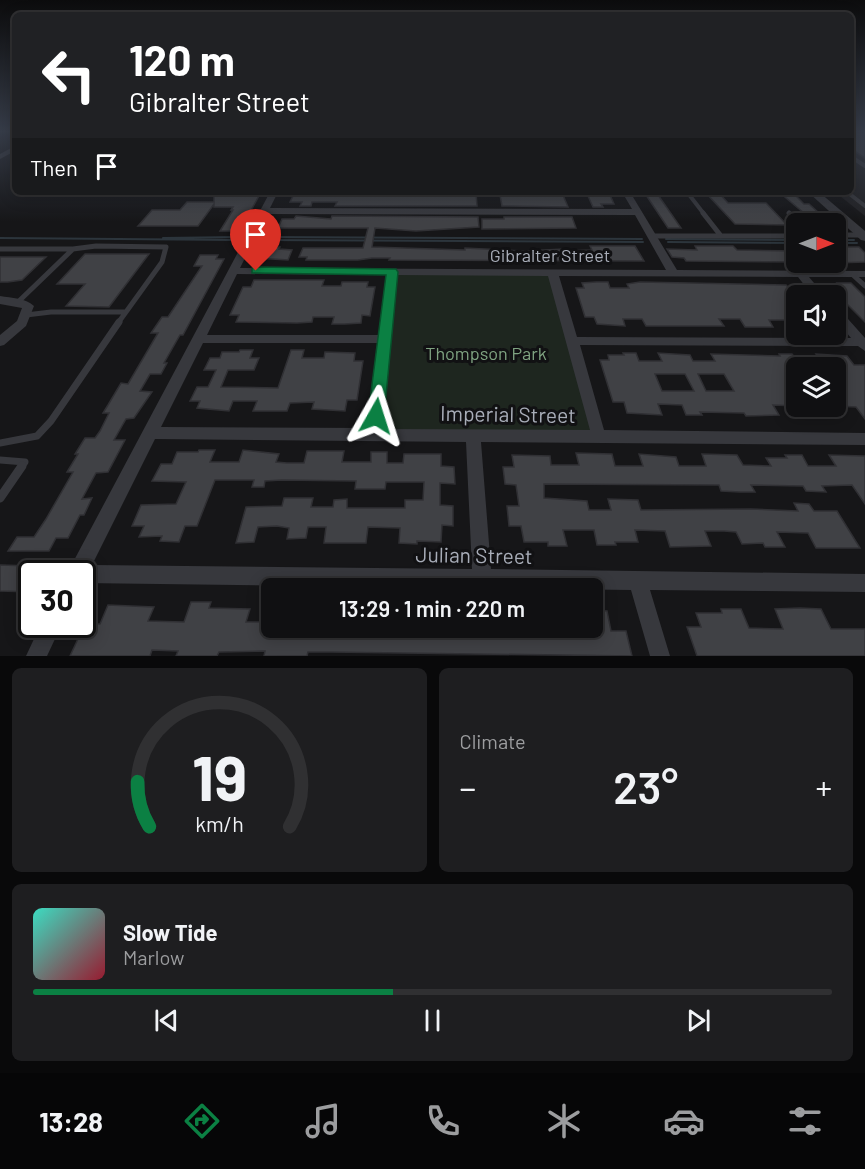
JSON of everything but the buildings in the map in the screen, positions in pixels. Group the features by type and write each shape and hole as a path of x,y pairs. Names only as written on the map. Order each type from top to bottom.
{"street":[{"path":"87,560 273,195"},
{"path":"628,195 674,274"},
{"path":"816,195 864,236"},
{"path":"832,195 865,223"},
{"path":"265,211 638,212"},
{"name":"Gibralter Street","path":"234,271 859,274"},
{"path":"374,435 392,272"},
{"path":"553,273 599,437"},
{"path":"801,274 810,285"},
{"path":"0,342 14,332 24,308 1,301"},
{"path":"846,324 863,344"},
{"path":"199,339 384,339"},
{"path":"573,342 863,344"},
{"name":"Imperial Street","path":"151,433 865,439"},
{"path":"473,436 482,578"},
{"name":"Julian Street","path":"96,573 482,578"},
{"name":"Julian Street","path":"603,580 865,583"},
{"path":"638,580 660,656"},
{"path":"36,656 45,638"}],"lane":[{"path":"689,195 721,236"},
{"path":"851,195 865,206"},
{"path":"652,236 786,236"},
{"path":"846,236 864,236"},
{"path":"0,249 73,249 96,246 166,247 162,262 51,421 38,436 0,443"},
{"path":"24,308 73,249"},
{"path":"859,274 865,286"},
{"path":"24,308 51,312 126,312"},
{"path":"0,460 25,462 0,498"}],"shaded area":[{"path":"854,162 865,162 865,216 839,195 854,195"}],"green space":[{"name":"Thompson Park","path":"392,272 553,273 599,437 374,435"}],"waterway":[{"path":"163,238 239,237"},
{"path":"263,237 642,239"},
{"path":"0,238 237,240"},
{"path":"666,239 786,240"},
{"path":"262,240 643,242"},
{"path":"846,240 854,240"},
{"path":"668,242 786,243"},
{"path":"846,243 857,243"}],"route":[{"path":"256,271 392,272 376,416"}]}
